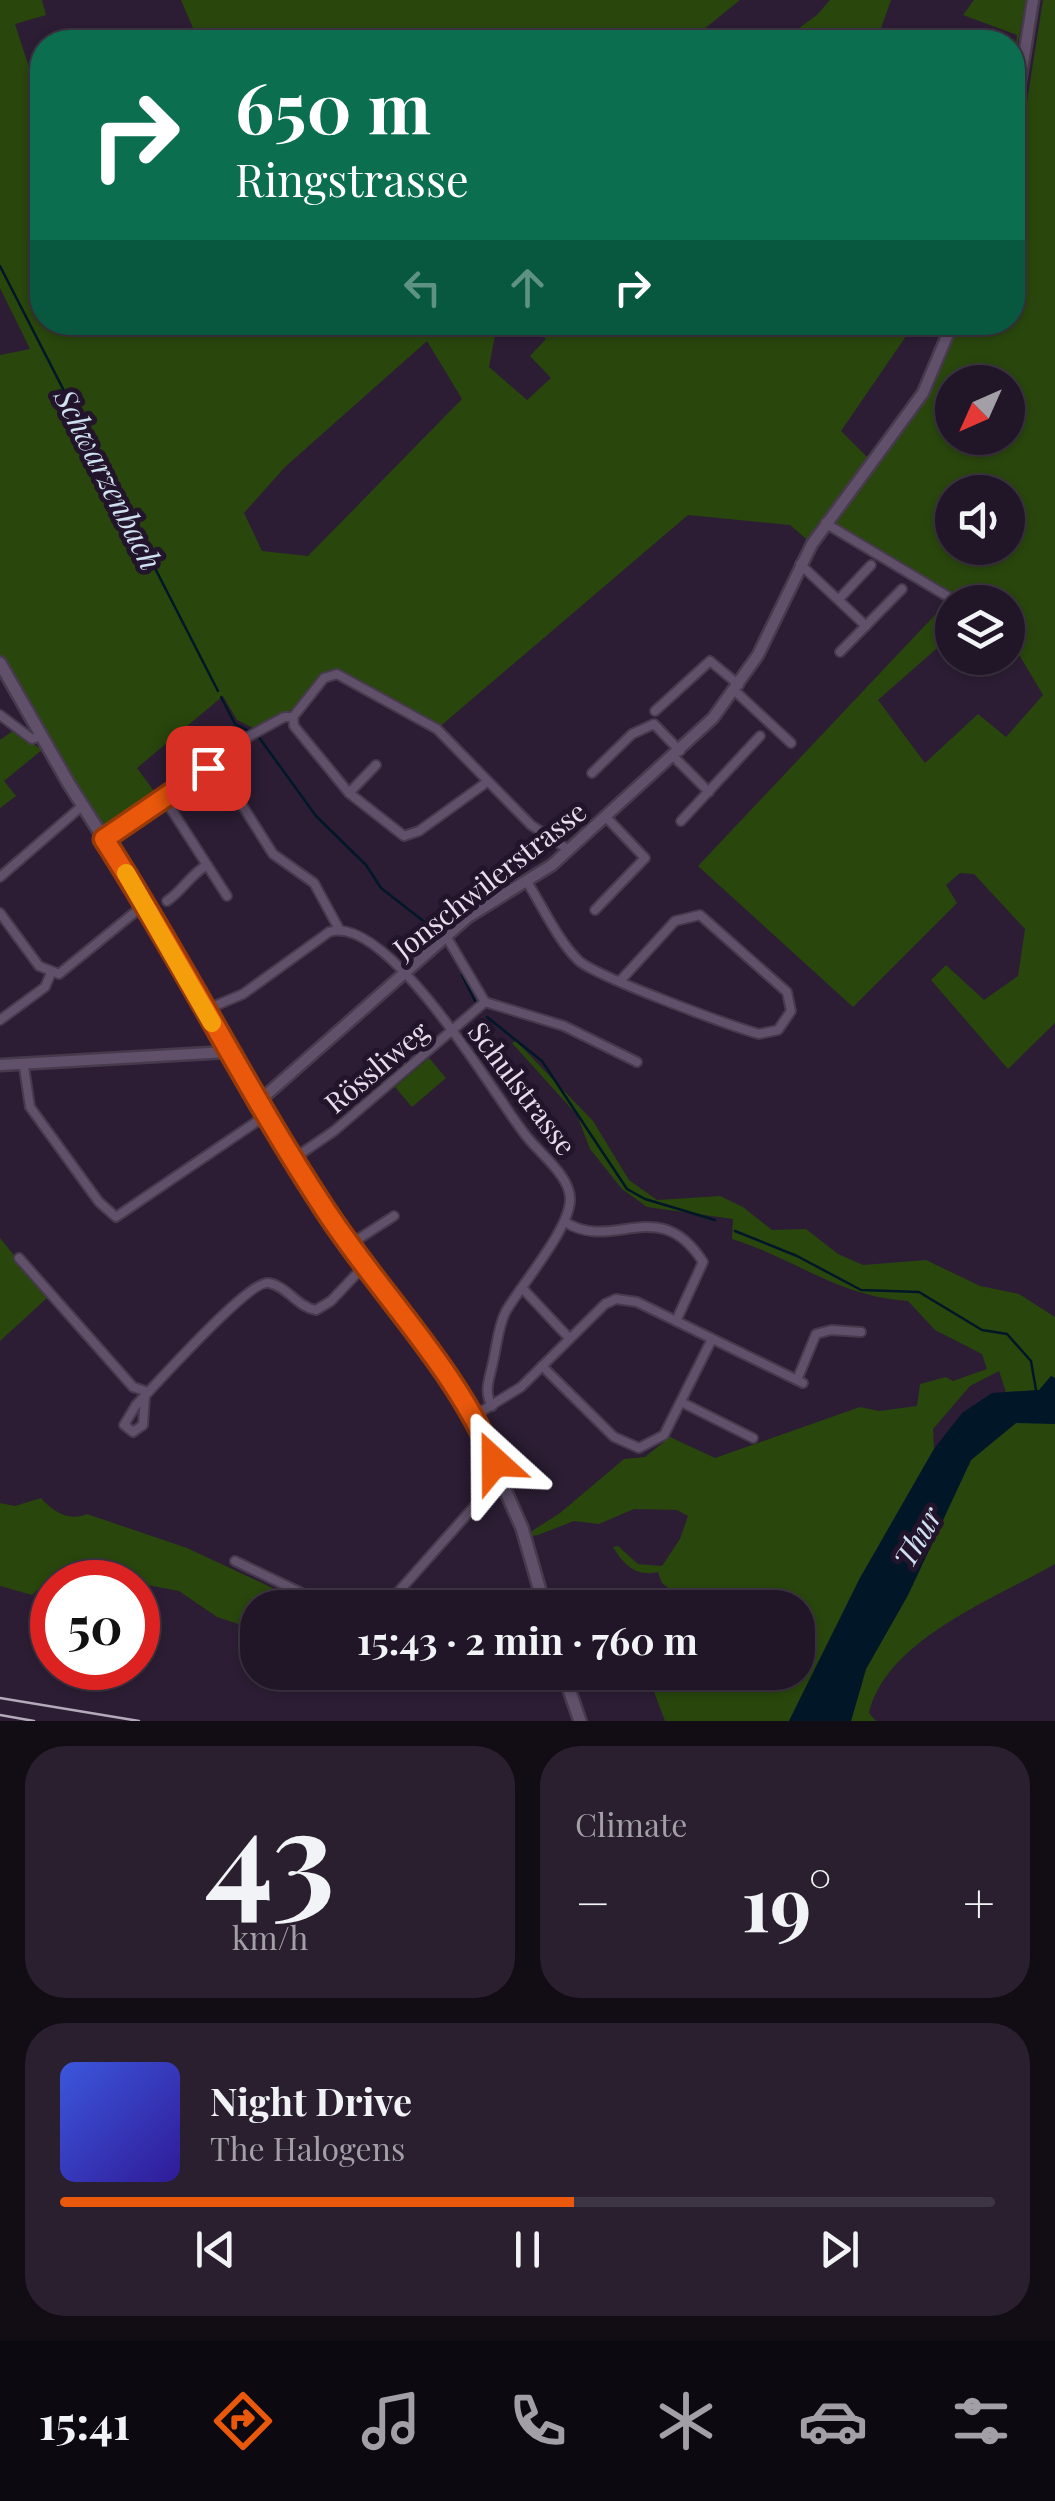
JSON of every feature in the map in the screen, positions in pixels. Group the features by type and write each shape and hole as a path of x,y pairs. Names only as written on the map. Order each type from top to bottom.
{"main road":[{"path":"0,663 82,806 146,904 256,1102 364,1266 474,1416 503,1482 539,1590"},
{"path":"569,1690 580,1721"}],"street":[{"path":"1025,50 1033,0"},
{"name":"Jonschwilerstrasse","path":"256,1102 446,936 492,900 527,882 569,850 677,754 737,688 800,564 826,523 915,406 947,335"},
{"path":"826,523 935,589"},
{"path":"800,564 866,626"},
{"path":"839,599 871,565"},
{"path":"840,652 902,589"},
{"path":"655,712 710,661 792,743"},
{"path":"292,717 324,678 342,675 437,729 531,824 569,850"},
{"path":"0,715 32,739 41,736"},
{"path":"218,767 223,756 284,717 292,717"},
{"path":"292,717 294,726 349,793 407,836 487,782"},
{"path":"592,773 632,734 654,724 710,792"},
{"path":"681,820 760,736"},
{"path":"349,793 376,764"},
{"path":"104,839 204,770 218,767"},
{"path":"205,1010 242,994 317,938 339,929 314,884 274,854 218,767"},
{"path":"164,798 228,896"},
{"path":"0,877 82,806"},
{"path":"595,910 645,858 606,817"},
{"path":"167,901 179,892 186,878 207,865"},
{"path":"527,882 580,962 620,981 759,1034 778,1030 791,1011 787,992 700,915 675,922 620,981"},
{"path":"0,913 39,966 51,973 71,968 146,904"},
{"name":"Schulstrasse","path":"339,929 368,940 404,973 453,1031 523,1133 567,1185 570,1205 565,1222"},
{"path":"446,936 486,1002 564,1026 637,1062"},
{"path":"0,1020 46,988 51,973"},
{"name":"Rössliweg","path":"293,1160 486,1002"},
{"path":"0,1065 227,1052"},
{"path":"24,1066 27,1098 34,1112 108,1213 126,1214 265,1116"},
{"path":"349,1244 394,1216"},
{"path":"492,1406 486,1392 504,1314 524,1290 565,1222 596,1230 655,1226 680,1235 702,1262 676,1321"},
{"path":"19,1258 132,1387 147,1394 256,1285 270,1283 316,1310 332,1301 364,1266"},
{"path":"524,1290 569,1338"},
{"path":"474,1416 542,1366 599,1308 616,1300 637,1302 800,1381 816,1334 832,1330 861,1332"},
{"path":"542,1366 614,1437 631,1446 649,1446 658,1440 681,1402 712,1338"},
{"path":"681,1402 754,1438"},
{"path":"400,1590 488,1492 503,1482"},
{"path":"235,1562 295,1590"}],"green space":[{"path":"0,0 42,0 46,15 15,24 30,70 30,335 495,335 489,367 527,400 551,378 530,356 546,339 542,335 907,335 841,431 877,467 935,383 935,455 1025,455 1025,365 942,365 954,335 1025,335 1025,113 1043,0 1055,0 1055,1023 1008,1069 931,980 946,965 984,1000 1018,976 1025,929 974,874 960,873 946,885 957,903 853,1007 698,866 935,615 935,650 878,700 925,763 978,714 1006,737 1043,695 1025,665 1025,585 935,585 935,590 826,524 812,544 790,525 688,515 437,729 341,675 328,675 308,700 257,730 237,720 223,696 137,768 159,798 109,833 0,655 0,355 30,349 0,288","holes":["427,341 462,399 308,556 262,551 244,513 285,467"]},
{"path":"181,0 740,0 703,30 194,30"},
{"path":"830,0 891,0 880,30 796,30"},
{"path":"974,0 1026,0 1020,30 1004,30 963,15"},
{"path":"14,730 42,750 4,781 16,796 0,808 0,740"},
{"path":"516,1041 593,1121 629,1180 657,1200 720,1196 743,1207 772,1230 806,1229 838,1254 863,1265 926,1260 980,1286 1019,1294 1055,1317 1055,1378 1051,1376 1040,1390 1006,1392 999,1371 970,1386 933,1429 934,1449 860,1578 815,1669 815,1590 671,1590 662,1583 658,1572 643,1573 631,1568 613,1547 618,1546 638,1564 662,1566 680,1539 688,1516 677,1510 634,1509 599,1524 574,1521 538,1535 532,1536 532,1531 560,1513 624,1459 645,1457 670,1437 715,1458 860,1407 879,1411 917,1406 920,1384 946,1377 953,1381 987,1369 982,1354 935,1330 908,1301 839,1285 732,1239 733,1219 647,1207 622,1189 590,1149 577,1115 512,1043"},
{"path":"429,1058 446,1078 412,1107 395,1087"},
{"path":"0,1238 48,1297 0,1341"},
{"path":"1033,1420 1055,1424 1055,1564 974,1607 919,1643 879,1687 869,1713 876,1721 851,1721 866,1669 908,1595 971,1460 1016,1423"},
{"path":"41,1498 61,1514 87,1514 187,1548 277,1590 240,1590 240,1624 217,1617 179,1591 160,1587 160,1560 30,1560 30,1594 0,1586 0,1503 15,1506"},
{"path":"653,1690 804,1690 789,1721 665,1721"}],"water":[{"name":"Thur","path":"1051,1376 1055,1378 1055,1424 1016,1423 971,1460 908,1595 866,1669 851,1721 789,1721 804,1690 815,1690 815,1669 860,1578 934,1449 962,1413 992,1393 1039,1390"}],"waterway":[{"name":"Schwarzenbach","path":"0,266 30,324"},
{"name":"Schwarzenbach","path":"35,335 218,691"},
{"name":"Schwarzenbach","path":"221,697 235,724 251,732"},
{"name":"Schwarzenbach","path":"258,736 316,816 366,865 381,888 440,934"},
{"name":"Schwarzenbach","path":"462,975 475,1001"},
{"name":"Schwarzenbach","path":"487,1017 542,1061 627,1189 645,1199 715,1220"},
{"name":"Schwarzenbach","path":"735,1231 797,1256 861,1290 919,1292 982,1330 1007,1334 1031,1361 1036,1390"}],"railway":[{"path":"0,1698 139,1721"},
{"path":"0,1715 34,1721"}],"slow traffic":[{"path":"126,873 212,1023"}],"route":[{"path":"208,768 104,839 166,937 256,1102 340,1231 466,1402 495,1462"}]}
